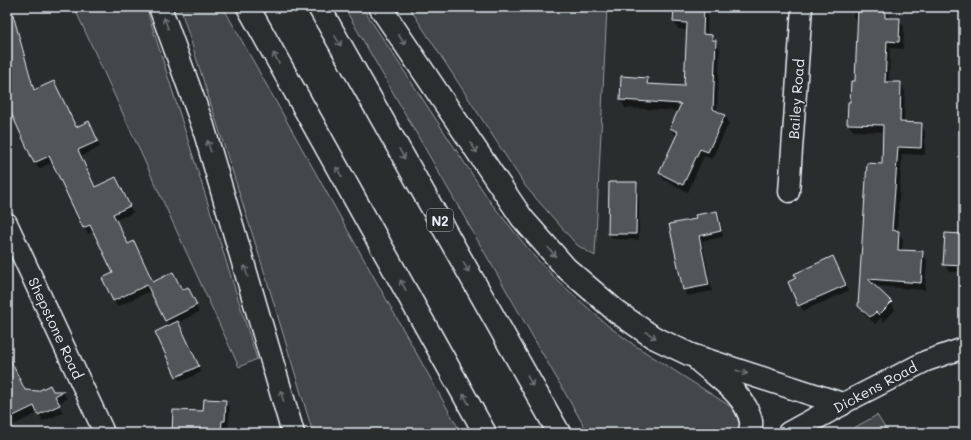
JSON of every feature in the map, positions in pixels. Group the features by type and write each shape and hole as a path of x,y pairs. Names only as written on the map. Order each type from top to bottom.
{"main road":[{"path":"160,7 203,126 293,433"},
{"path":"248,7 485,433"},
{"name":"N2","path":"319,7 560,433"},
{"path":"380,7 522,218 566,268 617,312 653,337 691,355 842,404"},
{"path":"691,355 728,386 744,403 751,422 750,433"},
{"name":"Dickens Road","path":"789,433 842,404"}],"street":[{"name":"Bailey Road","path":"789,192 802,7"},
{"name":"Shepstone Road","path":"7,222 104,433"},
{"name":"Dickens Road","path":"842,404 926,360 964,348"}],"shaded area":[{"path":"74,7 146,7 257,359 239,367"},
{"path":"180,7 223,7 461,433 313,433 265,274"},
{"path":"344,7 362,7 491,203 534,256 558,281 607,325 634,345 730,406 738,419 739,433 588,433"},
{"path":"409,7 607,7 595,256 577,245 526,187"},
{"path":"877,415 888,433 845,433"}],"building":[{"path":"674,7 704,7 703,34 712,35 712,40 716,40 713,109 725,115 708,152 700,149 683,185 659,173 678,132 670,128 681,104 620,100 621,76 648,78 647,84 684,86 687,23 673,22"},
{"path":"858,7 885,7 885,18 900,18 899,42 887,41 885,82 901,82 900,122 922,123 921,148 898,147 892,230 899,231 898,250 923,251 921,283 868,279 892,302 879,315 876,312 870,317 858,306 867,163 882,164 883,125 847,124 851,81 855,81"},
{"path":"12,11 34,90 54,81 76,127 89,121 98,141 78,150 95,187 116,177 130,206 113,214 128,244 134,241 153,282 173,272 182,290 188,287 197,305 165,321 147,285 113,301 102,278 113,273 90,225 83,228 49,156 34,163 7,104 7,12"},
{"path":"609,182 637,182 636,234 608,234"},
{"path":"717,211 721,231 699,236 709,285 683,290 669,224 696,219 695,215"},
{"path":"945,233 964,234 964,266 943,265"},
{"path":"833,256 846,285 798,306 788,282 796,278 794,274"},
{"path":"178,321 199,366 176,377 155,332"},
{"path":"7,353 25,390 38,391 50,385 53,391 64,391 55,396 60,405 38,415 34,406 7,419"},
{"path":"204,399 226,400 225,421 222,421 221,433 199,431 199,433 172,433 173,410 203,411"}]}
